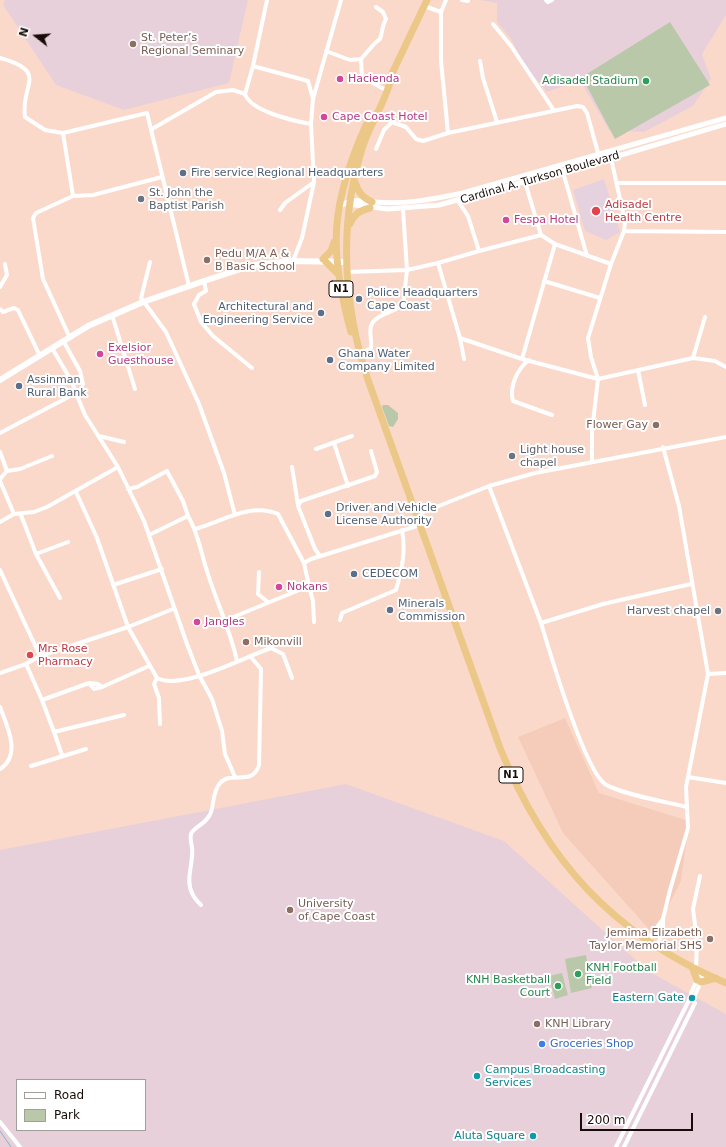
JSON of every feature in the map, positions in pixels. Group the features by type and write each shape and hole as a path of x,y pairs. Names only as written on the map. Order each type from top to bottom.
{"highway":[{"name":"N1","path":"426,3 391,78 363,146 335,240 338,274 352,334 500,748 530,813 561,859 575,876 614,915 657,948 699,970 726,981"},
{"name":"N1","path":"364,368 350,304 346,272 348,228 345,203 348,170 357,145 384,89 391,78"},
{"path":"348,228 355,214 371,205 358,192 354,180"},
{"path":"335,240 331,251 322,261 338,274"},
{"path":"699,970 699,981 716,978"}],"main road":[{"path":"0,380 88,326 143,302 253,265 293,261 346,260"}],"street":[{"path":"245,94 253,66 267,0"},
{"path":"293,261 302,238 314,182 311,124 313,99 341,0"},
{"path":"446,0 441,12 441,61 448,133"},
{"path":"462,0 468,1"},
{"path":"546,0 548,2 552,0"},
{"path":"426,3 441,12"},
{"path":"376,7 383,12 386,19 381,28 382,34 380,39 362,59 362,77 384,89"},
{"path":"493,24 511,46 553,110"},
{"path":"326,51 350,60 362,59"},
{"path":"0,58 13,62 26,69 30,79 24,109 25,118 45,130 63,133 146,113 152,129 162,177 190,286"},
{"path":"480,61 483,78 497,122"},
{"path":"253,66 308,81 313,99"},
{"path":"152,129 216,92 233,90 245,94 250,103 268,112 311,124"},
{"path":"376,149 384,130 392,122 406,127 419,141 497,122 577,106 583,107 588,113 598,153"},
{"name":"Cardinal A. Turkson Boulevard","path":"371,205 438,198 726,118"},
{"name":"Cardinal A. Turkson Boulevard","path":"345,203 403,209 439,206 563,172 726,124"},
{"path":"63,133 73,196"},
{"path":"641,141 643,149"},
{"path":"592,462 592,431 598,379 591,357 588,338 600,298 624,231 625,222 611,158"},
{"path":"563,172 587,256"},
{"path":"70,338 43,280 33,218 36,213 73,196 93,195 162,177"},
{"path":"280,210 285,203 314,182"},
{"path":"525,182 541,235 555,244 612,264"},
{"path":"617,183 726,183"},
{"path":"438,198 439,206"},
{"path":"458,201 468,216 479,251"},
{"path":"361,353 371,348 371,325 375,320 397,310 403,305 407,270 403,209"},
{"path":"624,231 726,232"},
{"path":"346,272 407,270 541,235"},
{"path":"522,359 555,244"},
{"path":"150,262 141,292 141,298 166,332 175,355 199,404 224,474 235,515"},
{"path":"438,263 460,338 464,359"},
{"path":"0,286 7,275 5,264"},
{"path":"204,281 206,291 199,295 194,304 201,322 213,336 252,368"},
{"path":"544,281 600,298"},
{"path":"0,309 3,312 14,308 18,310 40,356"},
{"path":"112,316 135,389"},
{"path":"693,358 705,317"},
{"path":"460,338 522,359 529,359 598,379 693,358 715,361 726,366"},
{"path":"64,342 80,371 83,384"},
{"path":"52,348 72,382 85,415 118,467 149,535 162,569 173,609 199,675 212,699 222,731 225,754 235,777"},
{"path":"529,359 518,370 512,393 513,401 552,415"},
{"path":"638,370 645,405"},
{"path":"0,433 76,393"},
{"path":"99,436 124,442"},
{"path":"316,449 352,436"},
{"path":"416,515 489,486 535,473 663,447 726,437"},
{"path":"334,443 348,486"},
{"path":"657,948 662,931 663,919 686,835 689,818 687,807 688,777 708,674 675,489 663,447"},
{"path":"298,506 301,501 375,476 377,472 371,451"},
{"path":"0,452 7,471"},
{"path":"14,514 0,480 7,471 20,469 52,456"},
{"path":"0,522 14,514 21,515 47,507 118,467"},
{"path":"292,467 298,506 314,549 320,556"},
{"path":"128,489 138,486 167,471 180,494 188,516 195,529 207,572 226,620 237,661"},
{"path":"489,486 540,623 566,701 595,774 605,784 616,789 687,807"},
{"path":"76,492 97,538 128,626 157,678 171,682 199,675 272,648 283,654 292,678"},
{"path":"195,529 246,511 260,510 278,514 304,563 313,601 314,622"},
{"path":"21,515 36,554 60,598"},
{"path":"149,535 188,516"},
{"path":"304,563 320,556 420,524"},
{"path":"340,620 342,613 345,610 396,590 403,560 404,547 402,530"},
{"path":"36,554 68,542"},
{"path":"113,585 162,569"},
{"path":"0,570 40,656"},
{"path":"259,572 258,594 268,602"},
{"path":"540,623 603,604 692,584"},
{"path":"226,620 309,586"},
{"path":"0,672 26,664 40,656 173,609"},
{"path":"201,905 191,893 192,849 190,836 192,832 208,818 214,796 220,783 235,777 252,776 256,773 258,765 261,669 250,656"},
{"path":"26,664 42,700 62,755"},
{"path":"42,700 89,683 98,684 102,687 149,666"},
{"path":"708,674 726,673"},
{"path":"157,678 154,684 159,698 160,724"},
{"path":"0,707 2,720 12,747 10,759 0,769"},
{"path":"54,732 124,715"},
{"path":"31,766 62,755 86,749"},
{"path":"688,777 726,783"},
{"path":"693,994 699,981 697,940 693,909 700,876"},
{"path":"647,940 663,919"},
{"path":"616,1147 689,1000"},
{"path":"624,1147 695,1003"},
{"path":"0,1122 20,1147"}],"shaded area":[{"name":"St. Peter’s Regional Seminary","path":"5,0 248,0 229,83 124,110 56,85 3,5"},
{"path":"480,0 726,0 726,15 702,54 711,79 693,106 644,132 609,130 580,80 547,92 524,65 511,39 497,22 497,3"},
{"name":"Adisadel Health Centre","path":"604,179 620,232 606,240 585,231 573,190"},
{"path":"565,718 599,793 689,821 681,881 654,935 563,833 518,737"},
{"name":"University of Cape Coast","path":"346,784 504,841 648,971 726,1014 726,1147 0,1147 0,850"}],"green space":[{"name":"Adisadel Stadium","path":"670,22 710,85 615,139 582,77"},
{"path":"383,405 388,405 398,413 398,419 393,427 389,426 382,407"},
{"name":"KNH Football Field","path":"586,955 592,988 571,993 565,959"},
{"name":"KNH Basketball Court","path":"562,973 568,995 555,999 549,976"}],"waterway":[{"path":"0,1131 11,1147"}],"place":[{"name":"St. Peter’s Regional Seminary","path":"133,44"},
{"name":"Hacienda","path":"340,79"},
{"name":"Adisadel Stadium","path":"646,81"},
{"name":"Cape Coast Hotel","path":"324,117"},
{"name":"Fire service Regional Headquarters","path":"183,173"},
{"name":"St. John the Baptist Parish","path":"141,199"},
{"name":"Adisadel Health Centre","path":"596,211"},
{"name":"Fespa Hotel","path":"506,220"},
{"name":"Pedu M/A A & B Basic School","path":"207,260"},
{"name":"Police Headquarters Cape Coast","path":"359,299"},
{"name":"Architectural and Engineering Service","path":"321,313"},
{"name":"Exelsior Guesthouse","path":"100,354"},
{"name":"Ghana Water Company Limited","path":"330,360"},
{"name":"Assinman Rural Bank","path":"19,386"},
{"name":"Flower Gay","path":"656,425"},
{"name":"Light house chapel","path":"512,456"},
{"name":"Driver and Vehicle License Authority","path":"328,514"},
{"name":"CEDECOM","path":"354,574"},
{"name":"Nokans","path":"279,587"},
{"name":"Minerals Commission","path":"390,610"},
{"name":"Harvest chapel","path":"718,611"},
{"name":"Jangles","path":"197,622"},
{"name":"Mikonvill","path":"246,642"},
{"name":"Mrs Rose Pharmacy","path":"30,655"},
{"name":"University of Cape Coast","path":"290,910"},
{"name":"Jemima Elizabeth Taylor Memorial SHS","path":"710,939"},
{"name":"KNH Football Field","path":"578,974"},
{"name":"KNH Basketball Court","path":"558,986"},
{"name":"Eastern Gate","path":"692,998"},
{"name":"KNH Library","path":"537,1024"},
{"name":"Groceries Shop","path":"542,1044"},
{"name":"Campus Broadcasting Services","path":"477,1076"},
{"name":"Aluta Square","path":"533,1136"}]}
